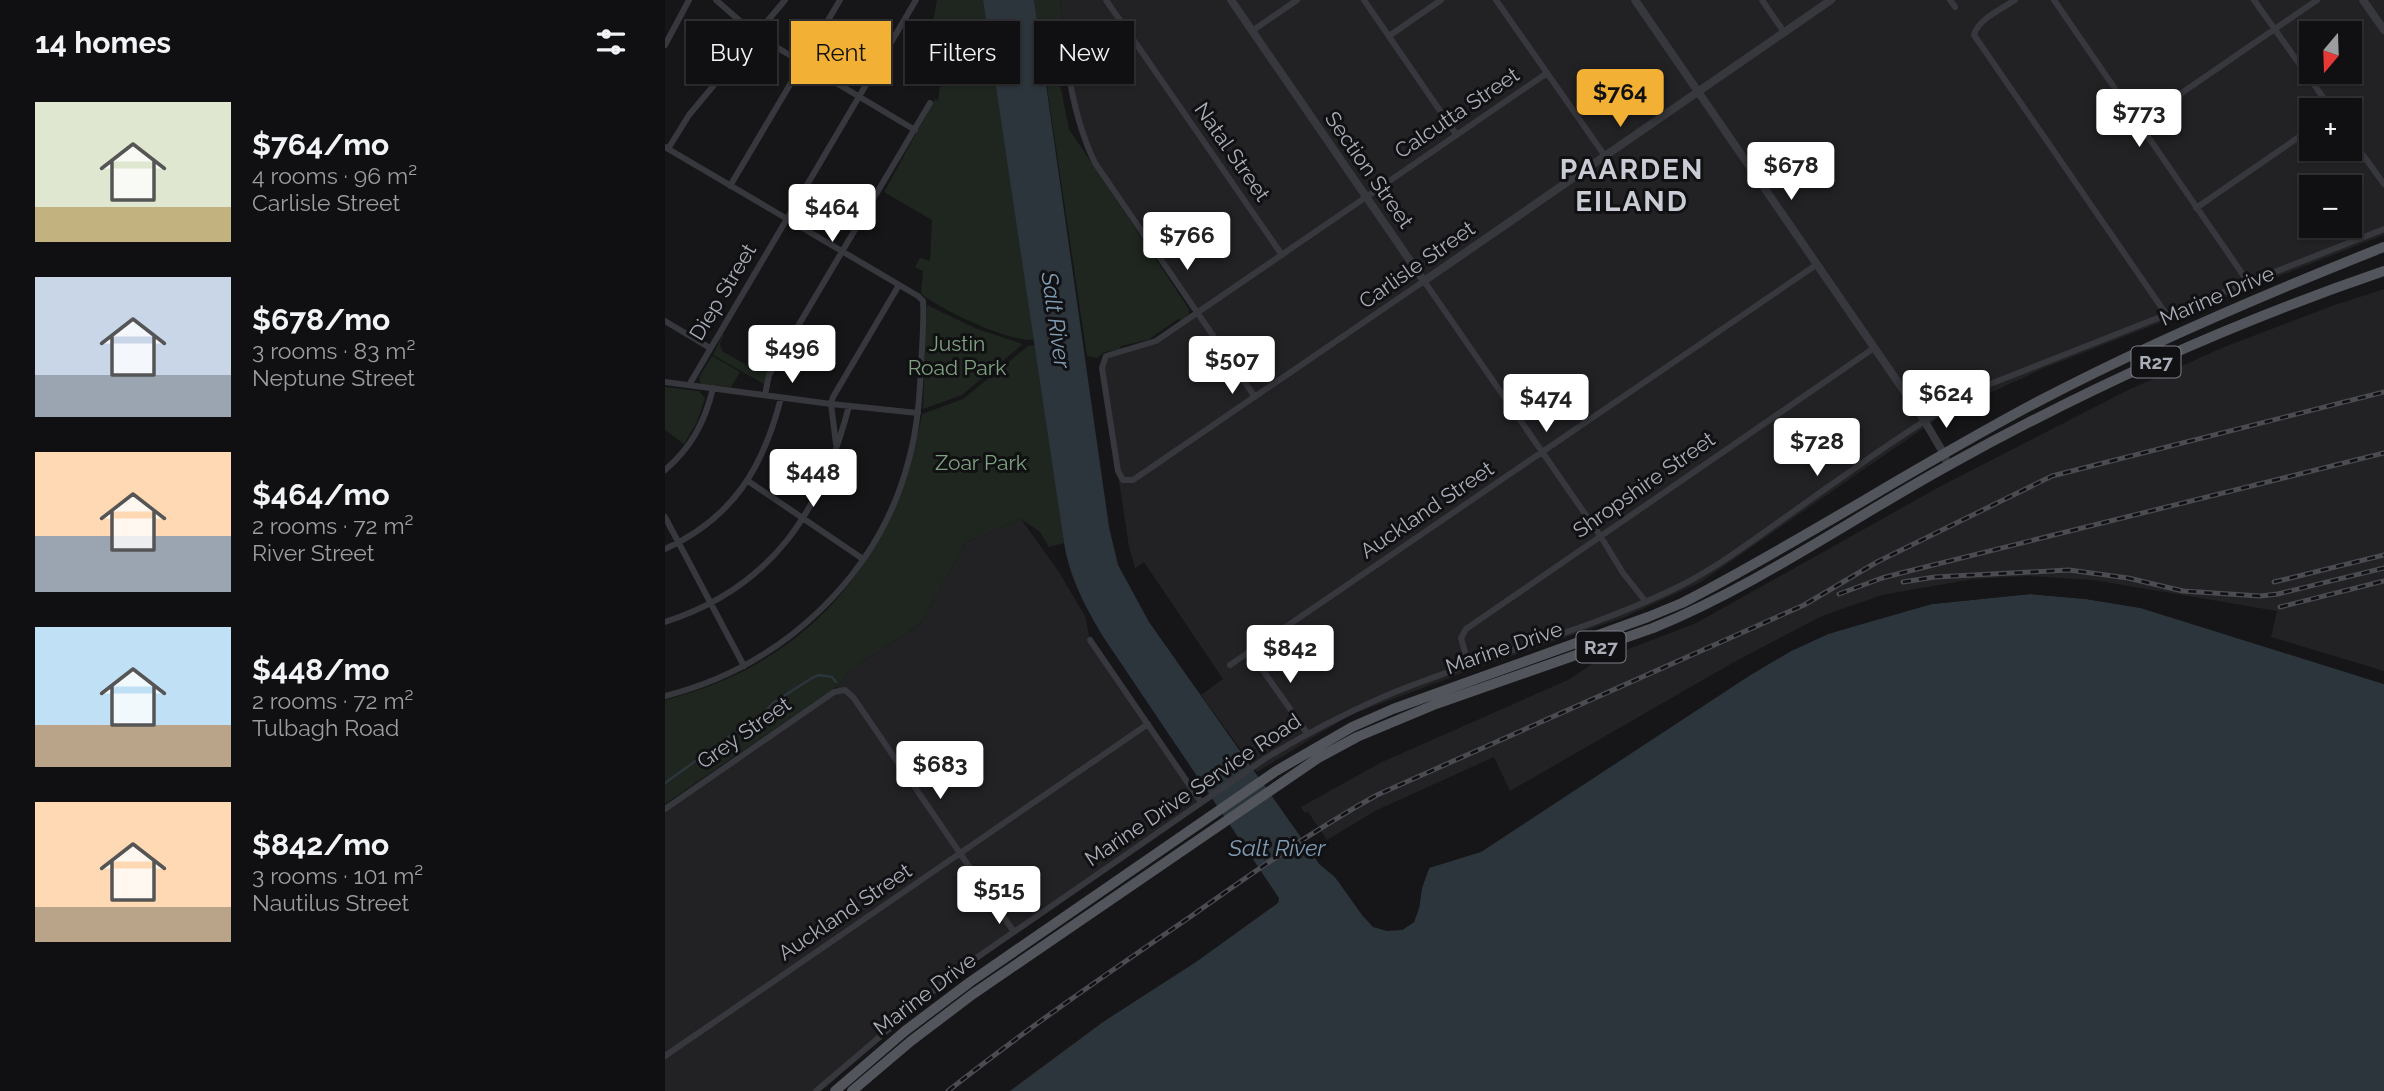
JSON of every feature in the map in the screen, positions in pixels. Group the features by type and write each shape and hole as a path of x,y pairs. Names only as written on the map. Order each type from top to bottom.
{"main road":[{"name":"Marine Drive","path":"835,1091 905,1031 970,982 1276,771 1352,727 1392,709 1682,603 2039,402 2155,344 2384,247"},
{"name":"Marine Drive","path":"852,1091 911,1041 973,994 1280,782 1347,742 1395,720 1688,614 2033,420 2171,355 2384,271"}],"street":[{"path":"665,45 689,0"},
{"path":"716,0 740,21"},
{"path":"768,21 785,0"},
{"path":"827,21 840,0"},
{"name":"Diep Street","path":"689,385 916,0"},
{"name":"Natal Street","path":"1107,0 1282,255"},
{"name":"Section Street","path":"1231,0 1601,537 1623,573 1646,602"},
{"path":"1252,31 1297,0"},
{"path":"1363,0 1456,134"},
{"path":"1389,36 1441,0"},
{"path":"1496,0 1605,156"},
{"path":"1635,0 1924,420 1948,466"},
{"path":"1762,0 1784,32"},
{"name":"Carlisle Street","path":"1104,359 1102,368 1118,471 1121,478 1131,481 1831,0"},
{"path":"2015,0 1977,26 1975,35 2166,314"},
{"path":"2054,0 2248,282"},
{"path":"2254,0 2323,98"},
{"path":"2138,123 2317,0"},
{"path":"2363,0 2384,30"},
{"name":"Calcutta Street","path":"1104,359 1108,355 1150,344 1199,313 1547,73"},
{"path":"730,186 791,82"},
{"path":"665,696 709,683 744,666 780,644 825,606 863,559 896,499 909,461 918,413 923,301 667,148 689,115 715,84"},
{"path":"838,84 915,130"},
{"path":"1071,84 1076,115 1095,163 1255,397"},
{"path":"765,395 769,375 930,103"},
{"path":"2196,208 2299,137"},
{"path":"2362,153 2384,184"},
{"name":"Marine Drive Service Road","path":"816,1091 957,972 1201,802 1307,733 1384,697 1627,611 1709,570 1924,420 1985,386 2384,229"},
{"name":"Auckland Street","path":"1230,665 1816,265"},
{"path":"837,446 831,404 837,389 899,285"},
{"path":"665,321 710,348"},
{"name":"Shropshire Street","path":"1469,666 1461,638 1466,629 1874,348"},
{"path":"665,382 918,413"},
{"path":"665,470 683,453 696,435 706,415 713,388"},
{"path":"665,549 719,514 748,481 768,441 781,398"},
{"path":"665,622 711,603 738,586 763,567 785,544 804,519 826,479 849,406"},
{"path":"748,481 863,559"},
{"path":"665,517 744,666"},
{"path":"1090,640 1201,802"},
{"path":"1250,652 1307,733"},
{"name":"Grey Street","path":"665,809 834,692 845,690 853,697 960,854"},
{"name":"Auckland Street","path":"665,1056 1148,724"},
{"path":"960,854 1014,932"}],"shaded area":[{"path":"1060,0 2384,0 2384,235 2042,369 1944,414 1701,582 1625,617 1350,715 1257,772 1201,695 1223,679 1144,562 1135,568 1129,547 1102,368 1104,360 1151,344 1198,312 1095,163 1082,134 1072,84 1134,84 1134,21 1063,21"},
{"path":"2384,289 2384,671 2271,637 2277,611 2093,580 2029,576 1974,579 1882,595 1822,616 1734,662 1510,791 1494,757 1375,811 1327,840 1308,812 1305,813 1301,807 1382,762 1570,679 1595,662 1696,623 1941,486 2126,391 2224,347"},
{"path":"1021,519 1059,572 1085,616 1090,640 1201,802 956,972 816,1091 665,1091 665,809 834,692 848,671 920,624 966,542"}],"green space":[{"path":"937,0 983,0 986,21 933,21"},
{"path":"1034,0 1060,0 1063,21 1037,21"},
{"path":"940,84 996,84 1034,340 1008,336 976,324 921,294 923,271 915,267 920,258 930,261 932,220 884,192 935,99 938,101"},
{"path":"1047,84 1060,84 1069,129 1189,309 1189,314 1183,320 1178,319 1148,340 1121,346 1119,350 1105,352 1097,358 1087,356"},
{"name":"Justin Road Park","path":"927,305 977,329 1023,344 962,395 923,409"},
{"path":"723,334 720,343 722,351 759,372 766,371 774,361 764,384 713,355"},
{"name":"Zoar Park","path":"1035,345 1064,543 1049,547 1040,532 1021,519 966,542 920,624 848,671 839,685 665,804 665,700 717,683 763,660 803,631 838,597 867,558 891,515 909,466 922,414 963,399 1028,346"},
{"path":"712,356 740,372 731,387 701,384 699,377"},
{"path":"665,387 699,391 705,398 697,422 684,444 665,430"}],"water":[{"name":"Salt River","path":"983,0 1034,0 1037,21 1034,21 1034,84 1046,84 1109,527 1118,565 1149,622 1319,863 1335,877 1373,927 1402,930 1414,922 1429,868 1481,852 1791,651 1828,634 1932,604 2030,594 2086,599 2141,608 2384,684 2384,1091 1010,1091 1103,1022 1196,962 1278,903 1279,898 1104,638 1070,569 996,84 1020,84 1020,21 986,21"}],"pier":[{"path":"2030,591 2087,595 2143,605 2384,681 2384,684 2141,608 2030,594 1932,604 1828,634 1791,651 1703,701 1789,648 1827,631 1931,601"},
{"path":"1317,855 1338,874 1364,913 1375,923 1387,927 1401,926 1411,920 1426,866 1434,863 1429,868 1422,887 1414,922 1402,930 1387,931 1373,927 1335,877 1319,864 1315,857"}],"waterway":[{"path":"665,783 758,719 773,703 812,678 819,675 832,677 836,682"}],"railway":[{"path":"948,1091 1067,1002 1236,885 1305,838 1377,795 1804,605 1877,562 2052,476 2384,392"},
{"path":"1839,594 1905,572 2384,453"},
{"path":"2274,582 2384,555"},
{"path":"1903,582 1935,577 2069,570 2128,578 2183,591 2260,596 2384,568"},
{"path":"2280,607 2384,581"}],"district":[{"name":"PAARDEN EILAND","path":"1632,185"}]}
